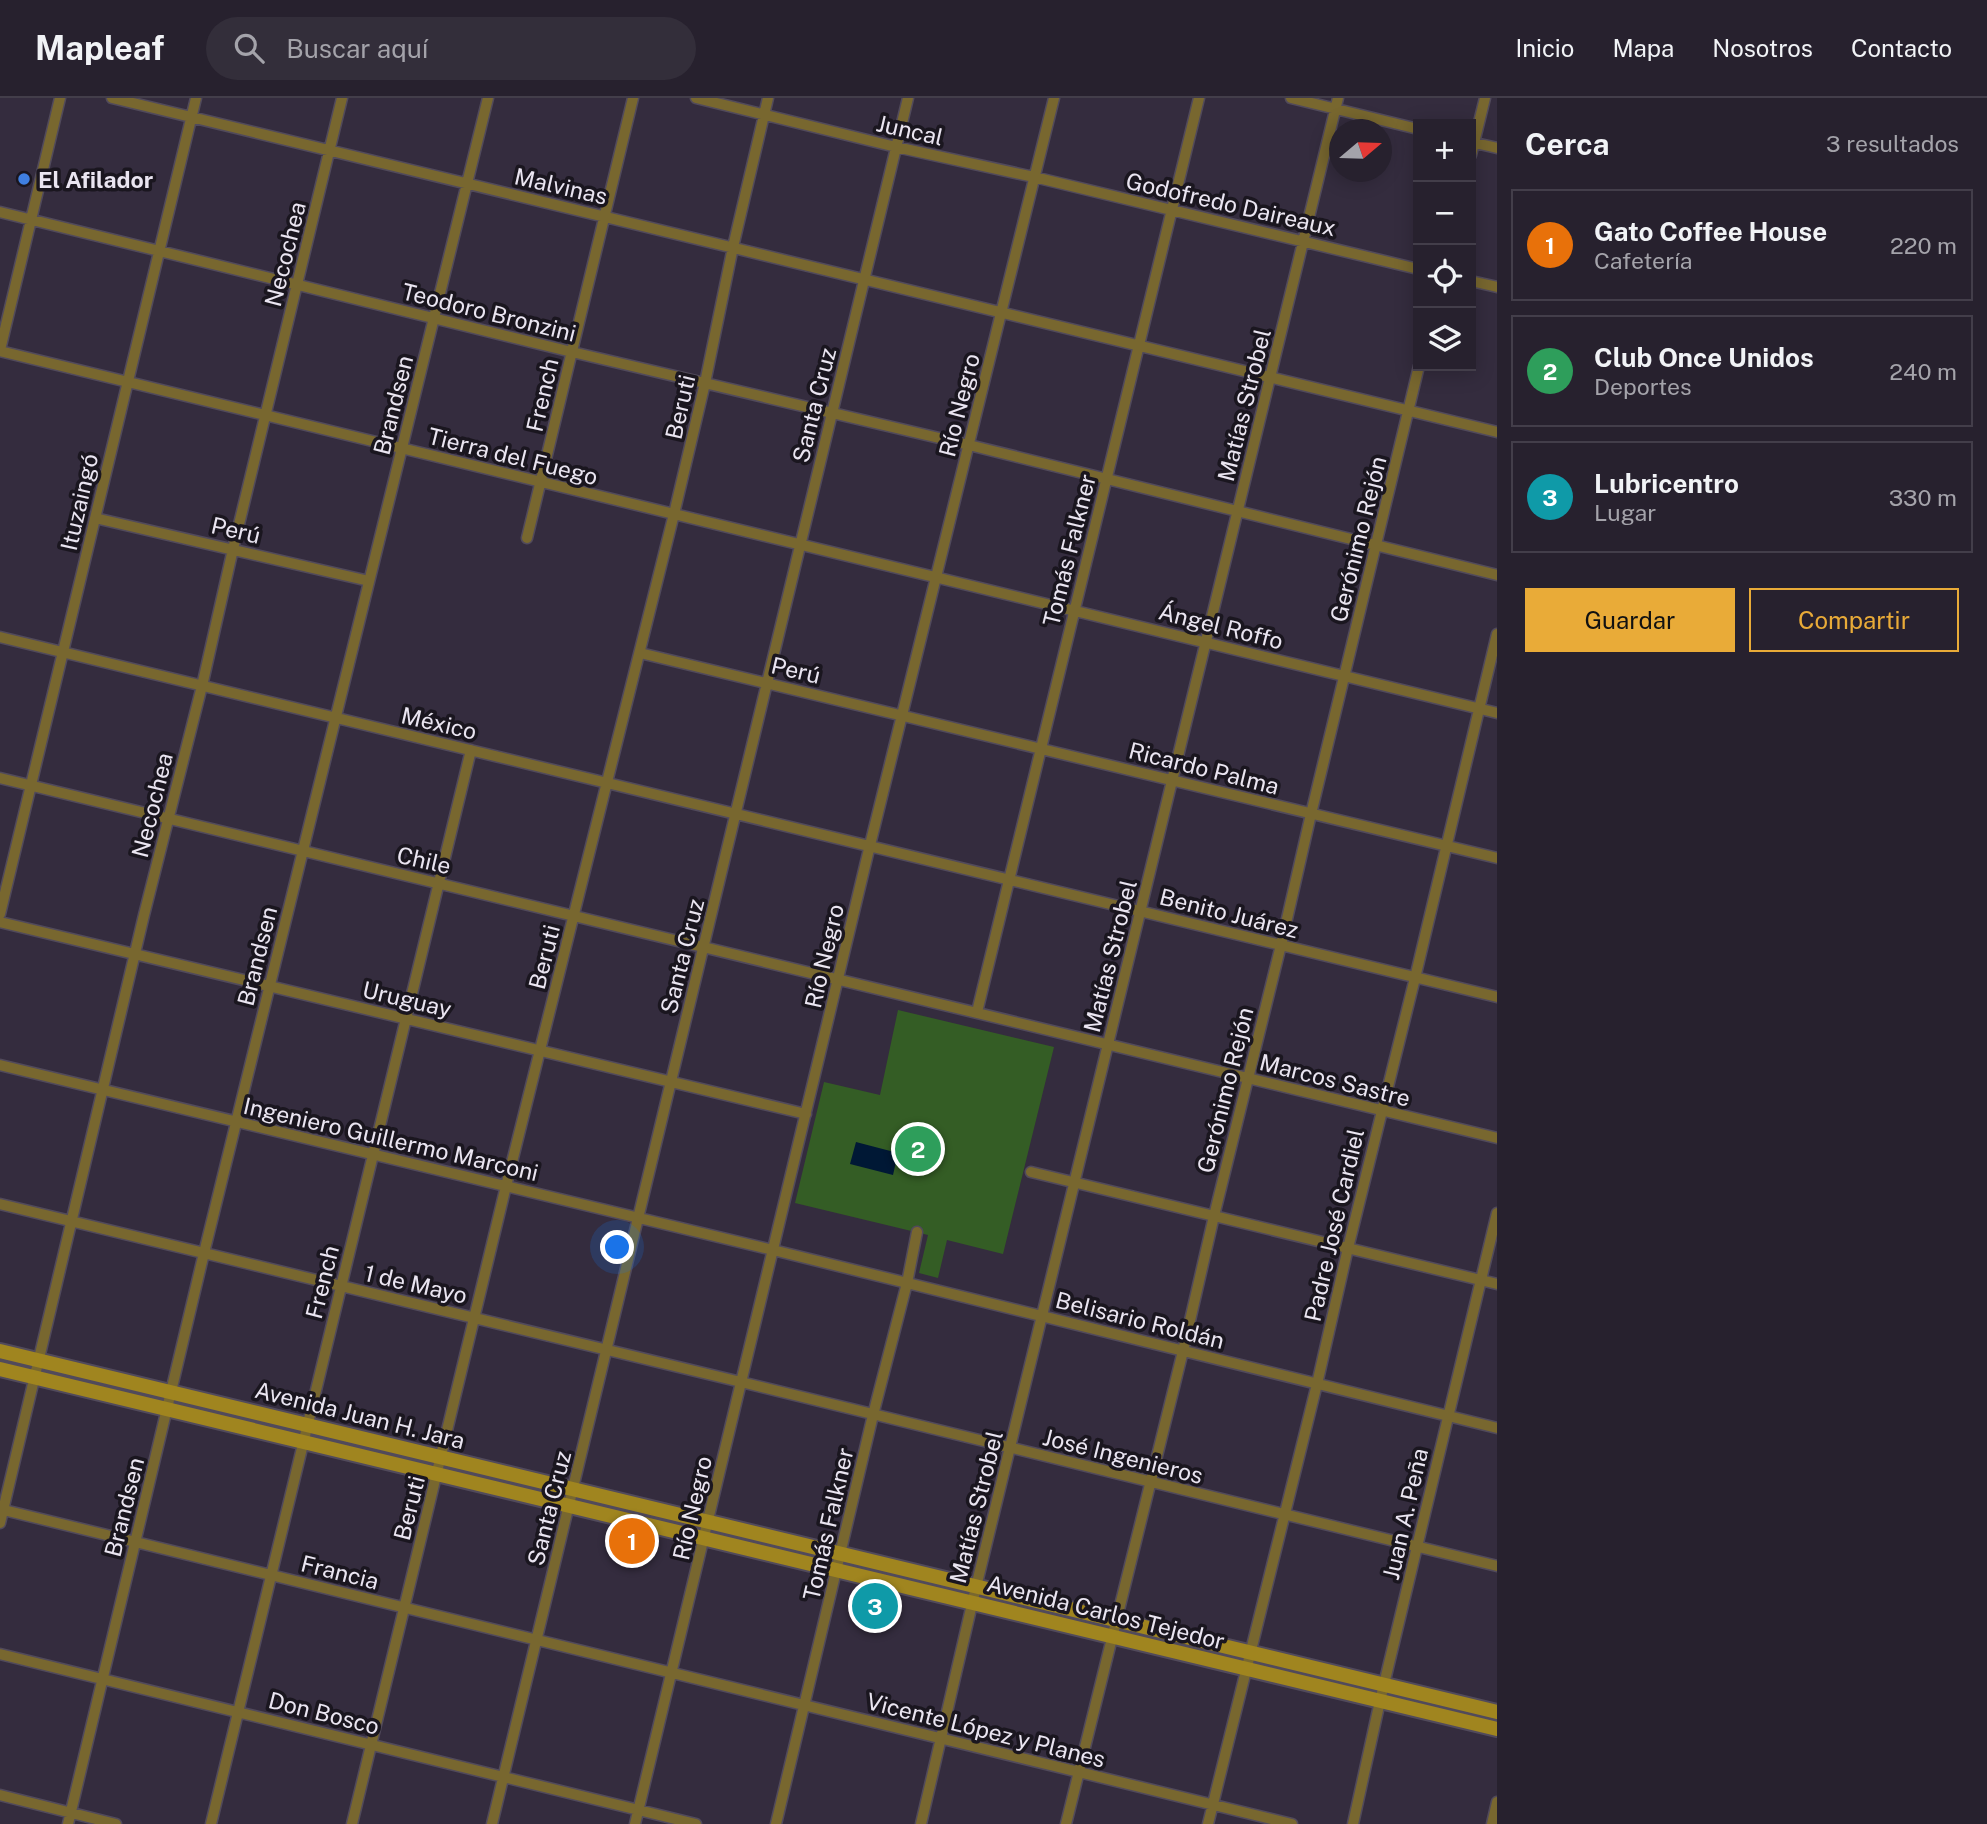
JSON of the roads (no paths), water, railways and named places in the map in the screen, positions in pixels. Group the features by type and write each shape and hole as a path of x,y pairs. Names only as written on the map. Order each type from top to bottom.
{"main road":[{"name":"Avenida Juan H. Jara","path":"0,1351 709,1522"},
{"name":"Avenida Juan H. Jara","path":"0,1369 705,1538"},
{"name":"Avenida Carlos Tejedor","path":"709,1522 1497,1712"},
{"name":"Avenida Carlos Tejedor","path":"705,1538 1497,1730"}],"street":[{"path":"0,351 60,98"},
{"name":"Malvinas","path":"112,98 1497,432"},
{"name":"Ituzaingó","path":"0,914 196,98"},
{"name":"Necochea","path":"0,1522 342,98"},
{"name":"Brandsen","path":"68,1824 204,1253 488,98"},
{"name":"French","path":"527,538 633,98"},
{"name":"Juncal","path":"696,98 1034,177"},
{"name":"Beruti","path":"352,1824 506,1186 674,514 768,98"},
{"name":"Santa Cruz","path":"492,1824 908,98"},
{"name":"Río Negro","path":"635,1824 870,845 1054,98"},
{"name":"Tomás Falkner","path":"977,1012 1199,98"},
{"path":"1292,98 1337,103 1413,127"},
{"path":"1476,128 1485,98"},
{"name":"Matías Strobel","path":"921,1824 972,1603 1337,103"},
{"path":"1476,143 1497,148"},
{"name":"Godofredo Daireaux","path":"1034,177 1413,268"},
{"name":"Teodoro Bronzini","path":"0,212 1497,575"},
{"path":"1476,282 1497,287"},
{"name":"Tierra del Fuego","path":"0,351 936,576"},
{"name":"Gerónimo Rejón","path":"1066,1824 1183,1351 1418,371"},
{"name":"Perú","path":"95,518 369,581"},
{"name":"Ángel Roffo","path":"936,576 1497,713"},
{"name":"Padre José Cardiel","path":"1208,1824 1497,634"},
{"name":"México","path":"0,637 870,845"},
{"name":"Perú","path":"640,653 902,715"},
{"name":"Ricardo Palma","path":"902,715 1497,858"},
{"name":"French","path":"211,1824 471,750"},
{"name":"Chile","path":"0,778 838,979"},
{"name":"Benito Juárez","path":"870,845 1497,997"},
{"name":"Uruguay","path":"0,922 806,1114"},
{"name":"Marcos Sastre","path":"838,979 1497,1138"},
{"name":"Ingeniero Guillermo Marconi","path":"0,1065 773,1250"},
{"path":"1031,1172 1497,1283"},
{"name":"1 de Mayo","path":"0,1204 741,1382"},
{"name":"Juan A. Peña","path":"1353,1824 1497,1213"},
{"name":"Tomás Falkner","path":"776,1824 917,1232"},
{"name":"Belisario Roldán","path":"773,1250 1497,1428"},
{"name":"José Ingenieros","path":"741,1382 1497,1566"},
{"name":"Francia","path":"1,1510 671,1672"},
{"name":"Don Bosco","path":"0,1654 696,1824"},
{"name":"Vicente López y Planes","path":"671,1672 1292,1824"},
{"path":"0,1796 116,1824"},
{"path":"1492,1824 1497,1802"}],"water":[{"path":"856,1142 898,1153 893,1175 850,1164"}],"place":[{"name":"El Afilador","path":"24,179"},
{"name":"Club Once Unidos","path":"918,1149"},
{"name":"Gato Coffee House","path":"632,1541"},
{"name":"Lubricentro","path":"875,1606"}]}
